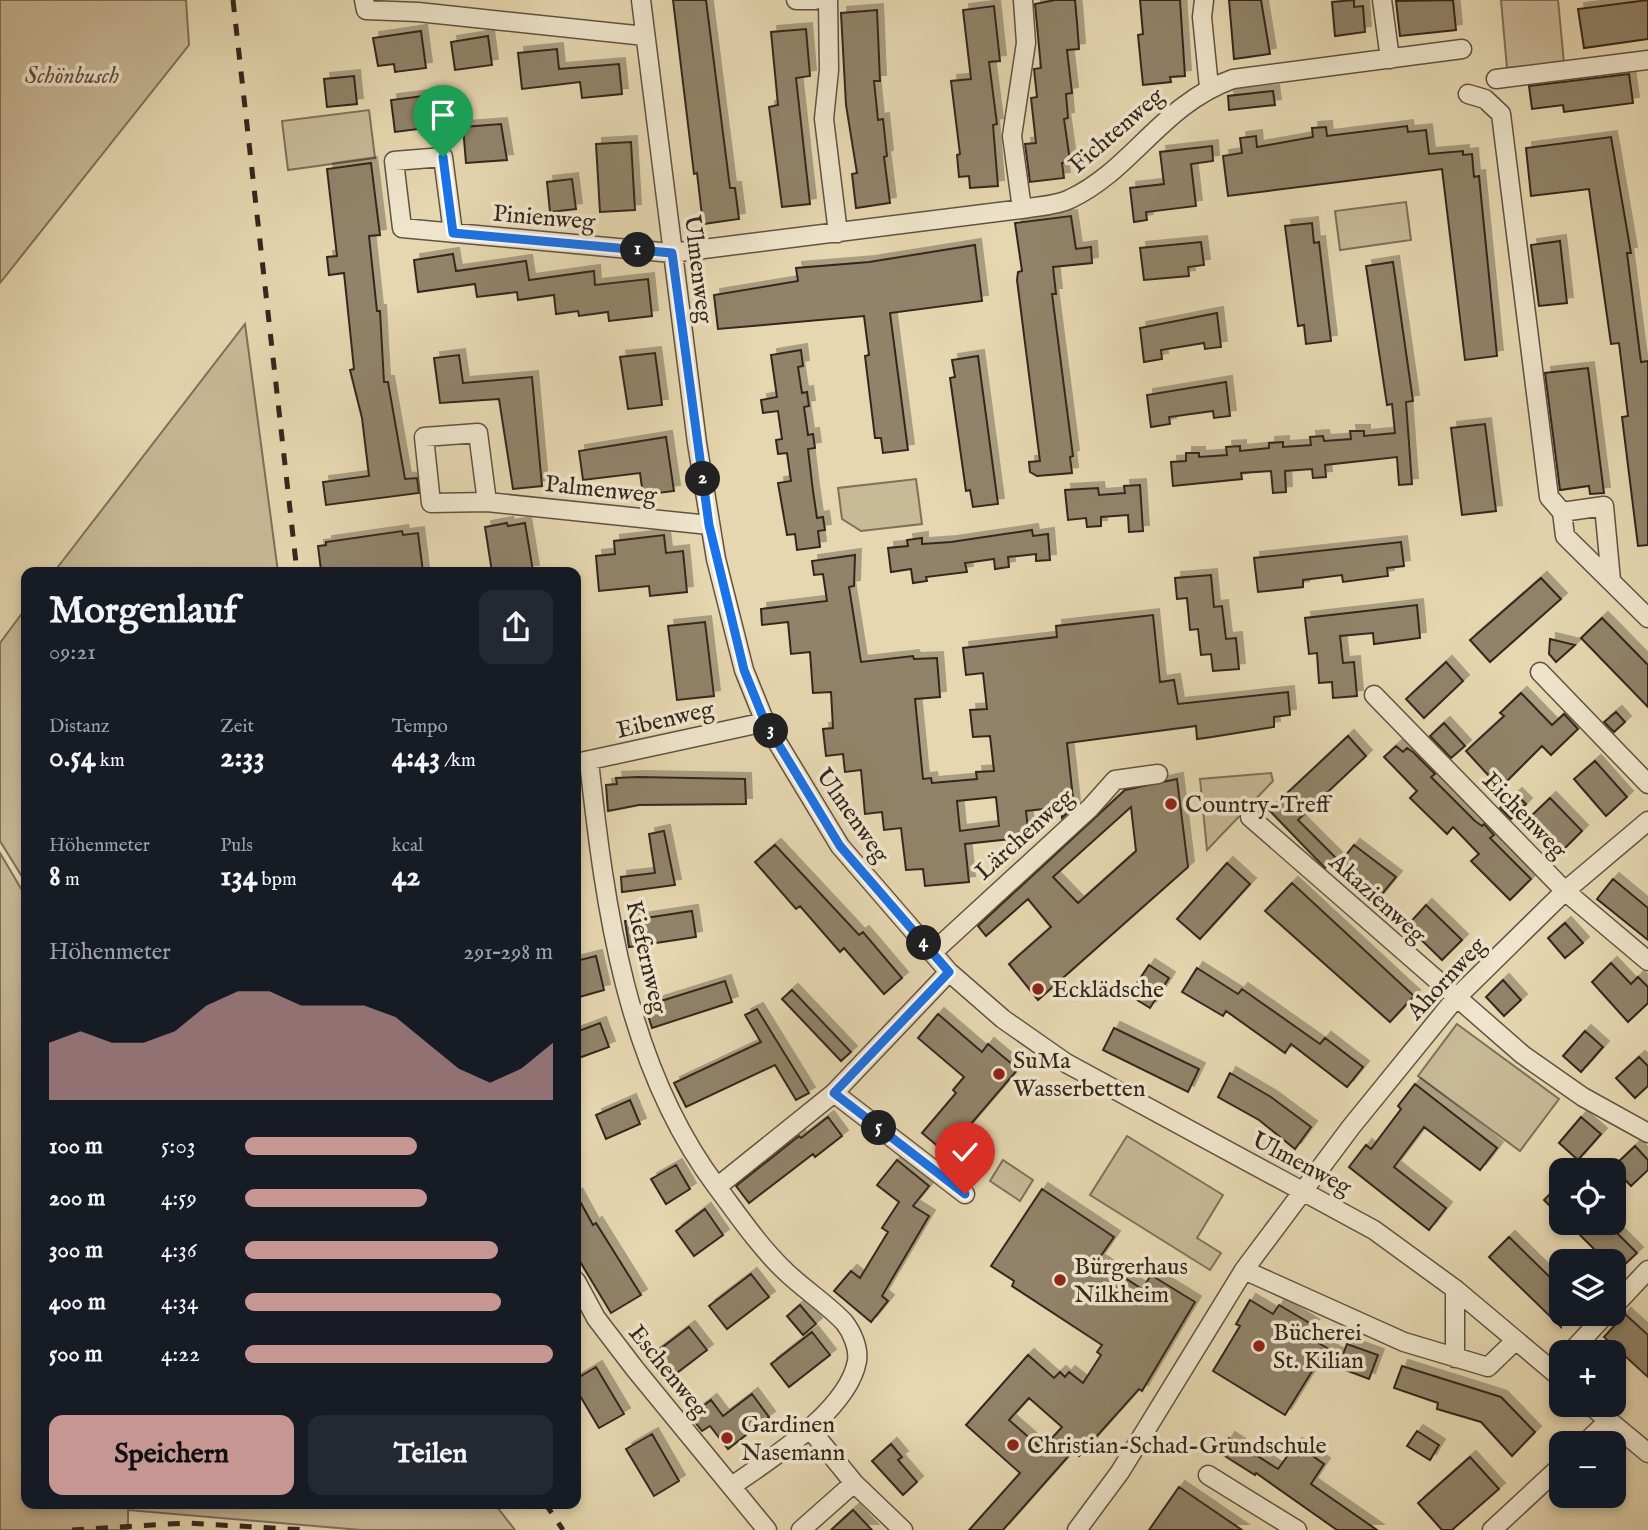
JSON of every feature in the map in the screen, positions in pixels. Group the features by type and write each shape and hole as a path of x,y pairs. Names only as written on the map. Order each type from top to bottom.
{"street":[{"path":"365,0 366,10 417,6 645,36"},
{"name":"Ulmenweg","path":"641,0 709,525 744,670 765,722 840,846 949,972 1003,1019 1066,1063 1374,1230 1455,1289 1549,1364"},
{"path":"796,0 815,0"},
{"path":"828,0 830,70 824,119 838,233"},
{"path":"1022,209 1012,136 1026,43 1023,0"},
{"path":"1204,0 1202,17 1209,87"},
{"path":"1382,0 1390,59"},
{"name":"Fichtenweg","path":"672,253 1067,201 1091,188 1190,99 1209,87 1233,79 1462,49"},
{"path":"1496,79 1648,60"},
{"path":"1468,94 1485,99 1501,114 1549,497 1562,512 1566,536 1648,618"},
{"name":"Pinienweg","path":"453,233 443,157 394,161 402,229 672,253"},
{"name":"Palmenweg","path":"487,502 478,433 424,437 431,503 487,502 709,525"},
{"path":"1562,512 1604,506 1611,580"},
{"path":"1540,672 1648,784"},
{"name":"Eichenweg","path":"1374,695 1565,891 1648,961"},
{"name":"Eibenweg","path":"582,762 765,722"},
{"name":"Kiefernweg","path":"582,762 596,823 625,991 654,1073 681,1135 717,1187 782,1269 844,1322 855,1340 857,1361 845,1387 810,1429"},
{"name":"Lärchenweg","path":"932,953 1090,808 1115,780 1158,774"},
{"name":"Akazienweg","path":"1250,817 1455,999 1523,1055 1573,1090 1648,1133"},
{"name":"Ahornweg","path":"1077,1530 1120,1472 1244,1270 1303,1190 1455,999 1565,891 1648,821"},
{"path":"717,1187 834,1093 949,972"},
{"path":"834,1093 965,1194"},
{"path":"1244,1270 1364,1326 1488,1367 1516,1340"},
{"path":"1626,1293 1648,1270"},
{"path":"1455,1289 1455,1358"},
{"name":"Eschenweg","path":"581,1290 596,1318 627,1359 767,1530"},
{"path":"1582,1340 1595,1326"},
{"path":"1602,1417 1648,1453"},
{"path":"1598,1431 1607,1422"},
{"path":"732,1486 810,1429 854,1483 903,1530"},
{"path":"1208,1475 1297,1530"},
{"path":"1492,1530 1549,1476"},
{"path":"801,1530 854,1483"}],"green space":[{"name":"Schönbusch","path":"0,0 186,0 189,45 0,283"},
{"path":"1501,0 1558,0 1564,63 1507,68"},
{"path":"369,110 375,158 288,170 282,121"},
{"path":"1406,202 1411,240 1340,250 1335,211"},
{"path":"245,324 277,567 58,567"},
{"path":"916,479 922,524 861,531 842,519 838,488"},
{"path":"21,615 21,875 0,841 0,643"},
{"path":"1271,773 1273,781 1207,850 1200,779"},
{"path":"0,853 21,889 21,1509 499,1509 515,1530 361,1530 128,1510 128,1530 0,1530"},
{"path":"1457,1024 1559,1099 1520,1151 1418,1076"},
{"path":"1127,1136 1223,1195 1197,1238 1221,1253 1210,1270 1090,1195"},
{"path":"1003,1160 1033,1180 1020,1201 990,1181"}],"building":[{"path":"673,0 706,0 730,188 735,188 739,219 703,224 697,173 694,174"},
{"path":"1075,0 1079,49 1067,50 1072,93 1066,94 1068,118 1064,119 1070,161 1062,163 1064,178 1030,182 1025,144 1036,143 1031,98 1037,97 1034,69 1041,68 1035,4"},
{"path":"1140,0 1180,0 1185,76 1170,77 1171,82 1143,85 1138,35 1143,34"},
{"path":"1229,0 1261,0 1270,54 1234,59"},
{"path":"1354,0 1354,7 1363,6 1365,32 1335,36 1332,2"},
{"path":"1453,0 1456,30 1400,36 1396,1"},
{"path":"1648,0 1648,39 1584,48 1578,9"},
{"path":"994,6 1000,61 989,62 997,124 993,125 998,186 970,188 969,176 959,177 957,155 960,154 951,81 971,79 963,10"},
{"path":"877,10 880,81 874,81 878,120 883,119 887,156 884,157 890,203 856,208 852,174 857,173 846,105 841,13"},
{"path":"806,29 810,76 796,78 810,204 782,207 769,107 778,105 771,32"},
{"path":"421,31 426,68 395,72 394,64 378,66 373,38"},
{"path":"488,36 492,65 455,70 451,42"},
{"path":"557,49 559,69 619,64 622,94 582,98 580,82 522,89 518,53"},
{"path":"1629,74 1633,103 1564,112 1563,105 1532,109 1529,86"},
{"path":"354,76 357,104 327,107 324,79"},
{"path":"1273,91 1275,105 1229,110 1228,96"},
{"path":"431,95 435,127 395,132 391,100"},
{"path":"501,124 507,160 466,163 463,127"},
{"path":"1407,126 1408,132 1426,130 1429,154 1463,151 1463,155 1472,154 1474,177 1479,176 1497,356 1465,360 1442,169 1228,196 1223,156 1242,153 1240,138 1256,136 1257,147 1313,137 1312,128 1326,127 1327,136"},
{"path":"1611,137 1631,253 1627,253 1641,362 1648,361 1648,545 1638,546 1622,417 1628,416 1619,343 1611,344 1589,189 1531,196 1526,148"},
{"path":"631,142 635,210 600,212 596,144"},
{"path":"1212,146 1213,161 1191,164 1196,206 1146,212 1147,220 1134,222 1130,188 1164,184 1160,152"},
{"path":"371,163 380,235 369,236 377,311 380,311 384,382 388,382 405,479 417,478 419,493 326,505 323,482 369,476 362,418 350,370 354,369 344,273 329,275 327,257 337,256 327,169"},
{"path":"572,179 576,209 550,212 547,182"},
{"path":"1071,216 1076,249 1091,247 1092,263 1053,267 1056,294 1052,294 1073,456 1070,457 1072,473 1037,476 1030,472 1029,462 1040,461 1017,280 1018,272 1022,271 1015,223"},
{"path":"1312,223 1314,243 1319,242 1331,341 1306,344 1304,325 1298,326 1285,226"},
{"path":"1560,241 1567,303 1539,306 1531,245"},
{"path":"1201,242 1204,265 1188,267 1189,276 1144,280 1140,248"},
{"path":"975,245 982,301 890,313 908,450 883,453 881,438 875,438 865,356 869,355 864,316 718,329 714,295 798,281 796,268 869,262"},
{"path":"453,254 456,271 526,261 529,280 594,271 595,285 648,279 652,316 609,321 608,312 579,316 578,311 556,314 554,295 518,300 517,292 477,297 475,284 418,292 414,260"},
{"path":"1393,262 1413,401 1406,402 1412,484 1399,485 1397,457 1325,465 1326,477 1313,478 1312,469 1285,471 1286,492 1273,493 1271,471 1241,473 1242,479 1173,486 1171,462 1186,461 1186,453 1199,453 1199,457 1227,455 1226,447 1240,446 1240,451 1269,448 1269,443 1283,442 1283,447 1311,445 1310,437 1323,436 1324,441 1351,439 1350,431 1364,431 1364,436 1395,433 1392,404 1387,405 1366,266"},
{"path":"1217,313 1221,347 1205,349 1204,343 1161,350 1162,359 1144,362 1140,328"},
{"path":"801,350 803,366 798,367 802,393 807,392 809,406 804,407 808,435 813,434 815,448 808,449 813,491 817,518 823,517 825,530 818,531 820,547 797,550 795,534 787,535 778,483 791,481 787,453 778,454 776,440 782,439 778,411 763,413 761,400 777,397 771,355"},
{"path":"655,353 662,405 628,409 620,357"},
{"path":"459,355 463,383 532,377 542,486 513,489 499,399 440,403 434,358"},
{"path":"978,356 998,504 973,507 970,490 966,491 950,378 955,377 952,360"},
{"path":"1588,368 1604,493 1590,494 1589,486 1560,490 1545,373"},
{"path":"1226,382 1230,416 1214,418 1213,411 1169,417 1170,424 1151,427 1147,395"},
{"path":"1485,424 1496,511 1462,515 1451,428"},
{"path":"666,437 674,491 643,495 640,473 583,480 579,451"},
{"path":"1140,485 1143,531 1129,532 1128,515 1101,517 1101,526 1087,527 1086,518 1068,520 1065,490 1098,488 1099,495 1125,493 1124,486"},
{"path":"525,523 532,567 491,567 485,527"},
{"path":"1032,530 1033,536 1048,534 1050,560 1036,561 1036,554 1008,557 1009,567 995,569 994,559 965,563 967,572 926,577 927,581 913,583 911,569 891,572 888,548 908,546 907,540 922,538 922,544 951,542"},
{"path":"402,531 403,535 418,533 422,567 321,567 318,546 326,545 326,542"},
{"path":"664,535 666,553 683,551 687,592 650,596 649,586 599,591 596,556 615,554 614,541"},
{"path":"1401,542 1404,566 1387,568 1388,576 1343,582 1342,575 1303,580 1303,587 1258,592 1254,558"},
{"path":"855,555 854,586 849,587 861,662 913,656 914,659 937,658 940,697 915,699 923,779 931,778 932,783 977,779 976,772 994,771 990,736 973,737 970,710 987,709 983,673 966,675 963,648 1057,637 1056,626 1153,615 1160,682 1174,680 1178,704 1288,692 1290,715 1274,717 1274,727 1197,739 1196,726 1067,743 1074,807 1062,818 1061,807 1026,811 1029,837 965,844 969,882 925,886 923,869 906,870 901,828 884,830 882,812 865,814 861,770 845,772 843,754 826,756 823,729 833,728 831,692 813,693 810,652 791,654 788,622 762,625 761,609 827,601 823,574 814,575 812,561","holes":["996,797 999,826 960,831 957,801"]},
{"path":"1211,575 1214,607 1222,606 1226,639 1236,638 1239,669 1213,671 1211,654 1201,655 1198,629 1190,630 1187,598 1177,599 1175,578"},
{"path":"1541,578 1561,599 1490,662 1470,640"},
{"path":"1417,605 1420,638 1374,644 1373,633 1340,636 1343,663 1354,662 1357,696 1333,698 1332,682 1319,683 1317,653 1309,654 1305,618"},
{"path":"1602,618 1648,665 1648,707 1581,638"},
{"path":"705,622 714,696 677,700 668,626"},
{"path":"1550,639 1575,645 1556,662 1549,654"},
{"path":"1446,662 1463,681 1424,718 1406,699"},
{"path":"1521,693 1552,725 1564,714 1578,729 1551,755 1542,746 1500,788 1466,751 1504,716 1500,713"},
{"path":"1616,712 1625,722 1614,732 1604,722"},
{"path":"1444,723 1465,746 1451,758 1430,736"},
{"path":"1348,736 1366,756 1298,820 1336,858 1325,868 1269,810"},
{"path":"1396,746 1403,752 1407,748 1413,752 1435,774 1431,777 1475,821 1482,826 1484,824 1494,835 1490,838 1531,879 1510,900 1471,861 1479,854 1453,827 1447,834 1410,798 1417,791 1384,757"},
{"path":"1595,761 1627,797 1606,816 1574,779"},
{"path":"616,778 745,779 746,804 639,805 608,811 606,785 617,784"},
{"path":"1177,779 1188,867 1038,1000 1009,964 1051,927 1028,899 986,936 978,926 1125,790","holes":["1131,807 1136,851 1078,903 1053,877"]},
{"path":"1516,794 1526,804 1511,819 1500,808"},
{"path":"1550,798 1582,831 1560,853 1527,820"},
{"path":"664,831 675,885 622,892 621,877 655,873 649,834"},
{"path":"775,845 859,935 863,932 902,978 884,994 844,948 840,952 800,906 796,909 755,862"},
{"path":"1354,845 1396,877 1373,905 1352,887 1357,881 1338,865"},
{"path":"1227,863 1250,884 1200,939 1177,919"},
{"path":"1613,879 1648,908 1648,940 1597,899"},
{"path":"1292,883 1414,996 1390,1022 1265,911"},
{"path":"1426,905 1462,940 1442,960 1407,926"},
{"path":"692,911 696,937 629,947 625,921"},
{"path":"1565,923 1583,943 1565,958 1548,938"},
{"path":"596,956 604,990 581,997 581,960"},
{"path":"1611,963 1631,984 1638,977 1648,987 1648,1003 1628,1022 1592,982"},
{"path":"1149,965 1169,978 1150,1008 1129,995"},
{"path":"1197,968 1238,994 1242,989 1320,1044 1325,1038 1363,1067 1347,1087 1291,1044 1285,1053 1226,1011 1223,1016 1182,992"},
{"path":"1503,980 1521,1000 1504,1016 1486,997"},
{"path":"725,981 732,1002 652,1028 645,1006"},
{"path":"792,990 851,1052 841,1061 782,999"},
{"path":"757,1009 809,1093 796,1100 775,1065 686,1107 674,1083 761,1042 745,1015"},
{"path":"938,1014 982,1052 988,1044 1018,1069 946,1153 922,1133 956,1093 953,1090 964,1077 918,1038"},
{"path":"600,1023 609,1047 581,1057 581,1030"},
{"path":"1114,1028 1199,1069 1188,1092 1103,1050"},
{"path":"1585,1031 1603,1047 1581,1072 1563,1056"},
{"path":"1639,1057 1648,1066 1648,1086 1635,1098 1616,1078"},
{"path":"1230,1073 1271,1097 1311,1127 1295,1149 1259,1120 1218,1097"},
{"path":"1415,1084 1497,1148 1480,1170 1424,1127 1394,1167 1446,1208 1429,1230 1349,1167 1366,1145 1371,1149 1401,1109 1398,1106"},
{"path":"630,1100 640,1124 606,1139 596,1115"},
{"path":"828,1117 842,1136 815,1157 813,1154 749,1203 736,1186 799,1136 801,1138"},
{"path":"1581,1117 1601,1134 1580,1158 1576,1158 1559,1143"},
{"path":"1635,1146 1648,1160 1648,1170 1631,1186 1626,1181 1626,1158 1622,1158"},
{"path":"897,1160 929,1186 913,1206 929,1216 882,1296 888,1301 871,1322 834,1291 851,1271 860,1278 888,1232 882,1228 899,1202 877,1185"},
{"path":"676,1165 690,1189 666,1204 651,1179"},
{"path":"1042,1189 1114,1237 1098,1260 1142,1289 1151,1275 1195,1302 1142,1391 1139,1389 1079,1456 1073,1451 1003,1530 969,1530 1020,1473 966,1425 1028,1355 1054,1378 1060,1372 1065,1377 1069,1372 1083,1383 1101,1355 1097,1352 1102,1345 1012,1286 1014,1281 991,1266","holes":["1029,1398 1062,1427 1042,1449 1009,1420"]},
{"path":"581,1203 641,1295 611,1313 581,1263"},
{"path":"705,1209 723,1235 694,1256 676,1231"},
{"path":"1580,1235 1619,1235 1637,1253 1626,1263 1626,1249 1594,1249"},
{"path":"1509,1237 1549,1276 1549,1315 1489,1257"},
{"path":"751,1274 769,1297 727,1329 709,1306"},
{"path":"1250,1300 1273,1314 1279,1305 1313,1325 1307,1336 1342,1357 1347,1344 1378,1355 1369,1379 1319,1360 1285,1415 1213,1371 1240,1326 1236,1324"},
{"path":"800,1305 816,1324 803,1335 787,1316"},
{"path":"1626,1315 1648,1335 1648,1377 1626,1357 1626,1340 1607,1340 1604,1337 1614,1326 1626,1326"},
{"path":"689,1327 707,1350 665,1382 647,1359"},
{"path":"812,1332 830,1355 789,1387 771,1364"},
{"path":"1402,1366 1501,1397 1535,1432 1512,1456 1481,1422 1437,1409 1438,1403 1394,1388"},
{"path":"596,1367 624,1414 599,1428 581,1397 581,1376"},
{"path":"752,1394 769,1417 728,1449 710,1426 702,1431 690,1416 711,1400 723,1416"},
{"path":"1417,1431 1439,1445 1430,1460 1407,1446"},
{"path":"652,1434 679,1481 654,1496 626,1449"},
{"path":"1229,1438 1278,1469 1296,1444 1324,1464 1311,1484 1377,1530 1337,1530 1256,1473 1255,1475 1220,1453"},
{"path":"891,1444 902,1457 898,1460 917,1482 903,1495 872,1461"},
{"path":"1470,1457 1499,1489 1452,1530 1442,1530 1418,1503"},
{"path":"1179,1487 1242,1530 1149,1530"},
{"path":"853,1510 872,1530 831,1530"}],"railway":[{"path":"233,0 296,567"},
{"path":"549,1509 563,1530"},
{"path":"72,1530 186,1523 307,1530"}],"place":[{"name":"Country-Treff","path":"1171,804"},
{"name":"Ecklädsche","path":"1038,989"},
{"name":"SuMa Wasserbetten","path":"999,1074"},
{"name":"Bürgerhaus Nilkheim","path":"1060,1280"},
{"name":"Bücherei St. Kilian","path":"1259,1346"},
{"name":"Gardinen Nasemann","path":"727,1438"},
{"name":"Christian-Schad-Grundschule","path":"1013,1445"}],"route":[{"path":"443,157 453,233 672,253 709,525 744,670 765,722 801,786 840,846 949,972 834,1093 965,1194"}]}
